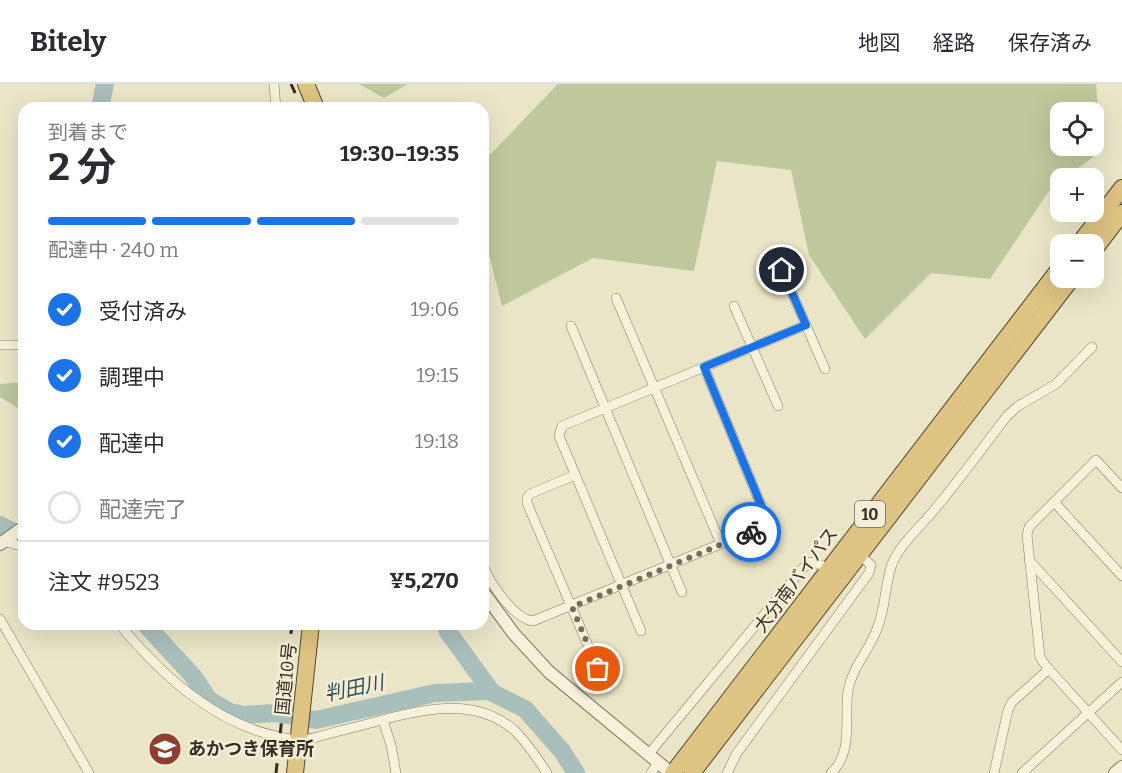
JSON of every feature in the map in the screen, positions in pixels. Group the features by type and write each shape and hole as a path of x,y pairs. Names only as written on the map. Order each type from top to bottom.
{"highway":[{"path":"306,84 314,102"},
{"path":"1087,234 1122,188"},
{"path":"1104,237 1122,213"},
{"name":"大分南バイパス","path":"682,770 828,569 1050,281"},
{"name":"大分南バイパス","path":"682,770 859,554 1064,288"},
{"name":"国道10号","path":"295,773 310,630"}],"street":[{"path":"274,84 276,102"},
{"path":"782,270 825,369"},
{"path":"616,298 721,544"},
{"path":"734,306 777,406"},
{"path":"641,632 559,436 562,426 806,325"},
{"path":"571,326 682,592"},
{"path":"0,345 18,345"},
{"path":"831,773 839,763 845,749 850,681 877,630 884,594 897,555 1007,416 1018,406 1056,384 1092,347"},
{"path":"489,575 498,591 526,620 537,621 757,529 761,505 704,367"},
{"path":"1122,488 1095,460 1028,531 1038,654 1048,669 1122,750"},
{"path":"1114,479 1122,472"},
{"path":"575,475 530,494 527,498 598,669"},
{"path":"1054,502 1122,576"},
{"path":"4,541 18,530"},
{"path":"727,773 742,746 869,573 871,565 859,554"},
{"path":"1029,560 1122,662"},
{"path":"652,763 802,569 811,562 828,569"},
{"path":"489,600 514,634 549,672 652,763 682,770"},
{"path":"0,619 89,773"},
{"path":"124,630 183,690 201,702 263,733 299,738 434,708 453,708 488,714 502,721 515,731 547,773"},
{"path":"994,773 1008,710 1012,702 1048,669"},
{"path":"1022,773 1122,682"},
{"path":"383,720 391,745 396,773"},
{"path":"1115,773 1122,767"}],"green space":[{"path":"359,84 408,84 384,98"},
{"path":"558,84 1096,84 1097,102 1050,102 1050,156 1094,156 1078,168 1050,168 1050,190 990,279 931,273 865,339 809,255 791,170 717,161 694,271 593,258 502,306 489,257 489,156"},
{"path":"18,382 18,408 0,397 0,384"}],"waterway":[{"path":"101,102 105,84"},
{"name":"判田川","path":"0,525 18,534"},
{"name":"判田川","path":"151,630 193,676 209,700 230,712 244,715 275,713 316,720 435,693 489,691 525,709 562,751 576,773"},
{"path":"447,630 491,691"}],"railway":[{"path":"291,84 299,102"},
{"path":"276,773 291,630"}],"way so far":[{"path":"598,669 572,607 751,532"}],"place":[{"name":"あかつき保育所","path":"165,749"}],"route":[{"path":"751,532 757,529 760,521 761,505 704,367 806,325 782,270"}]}
